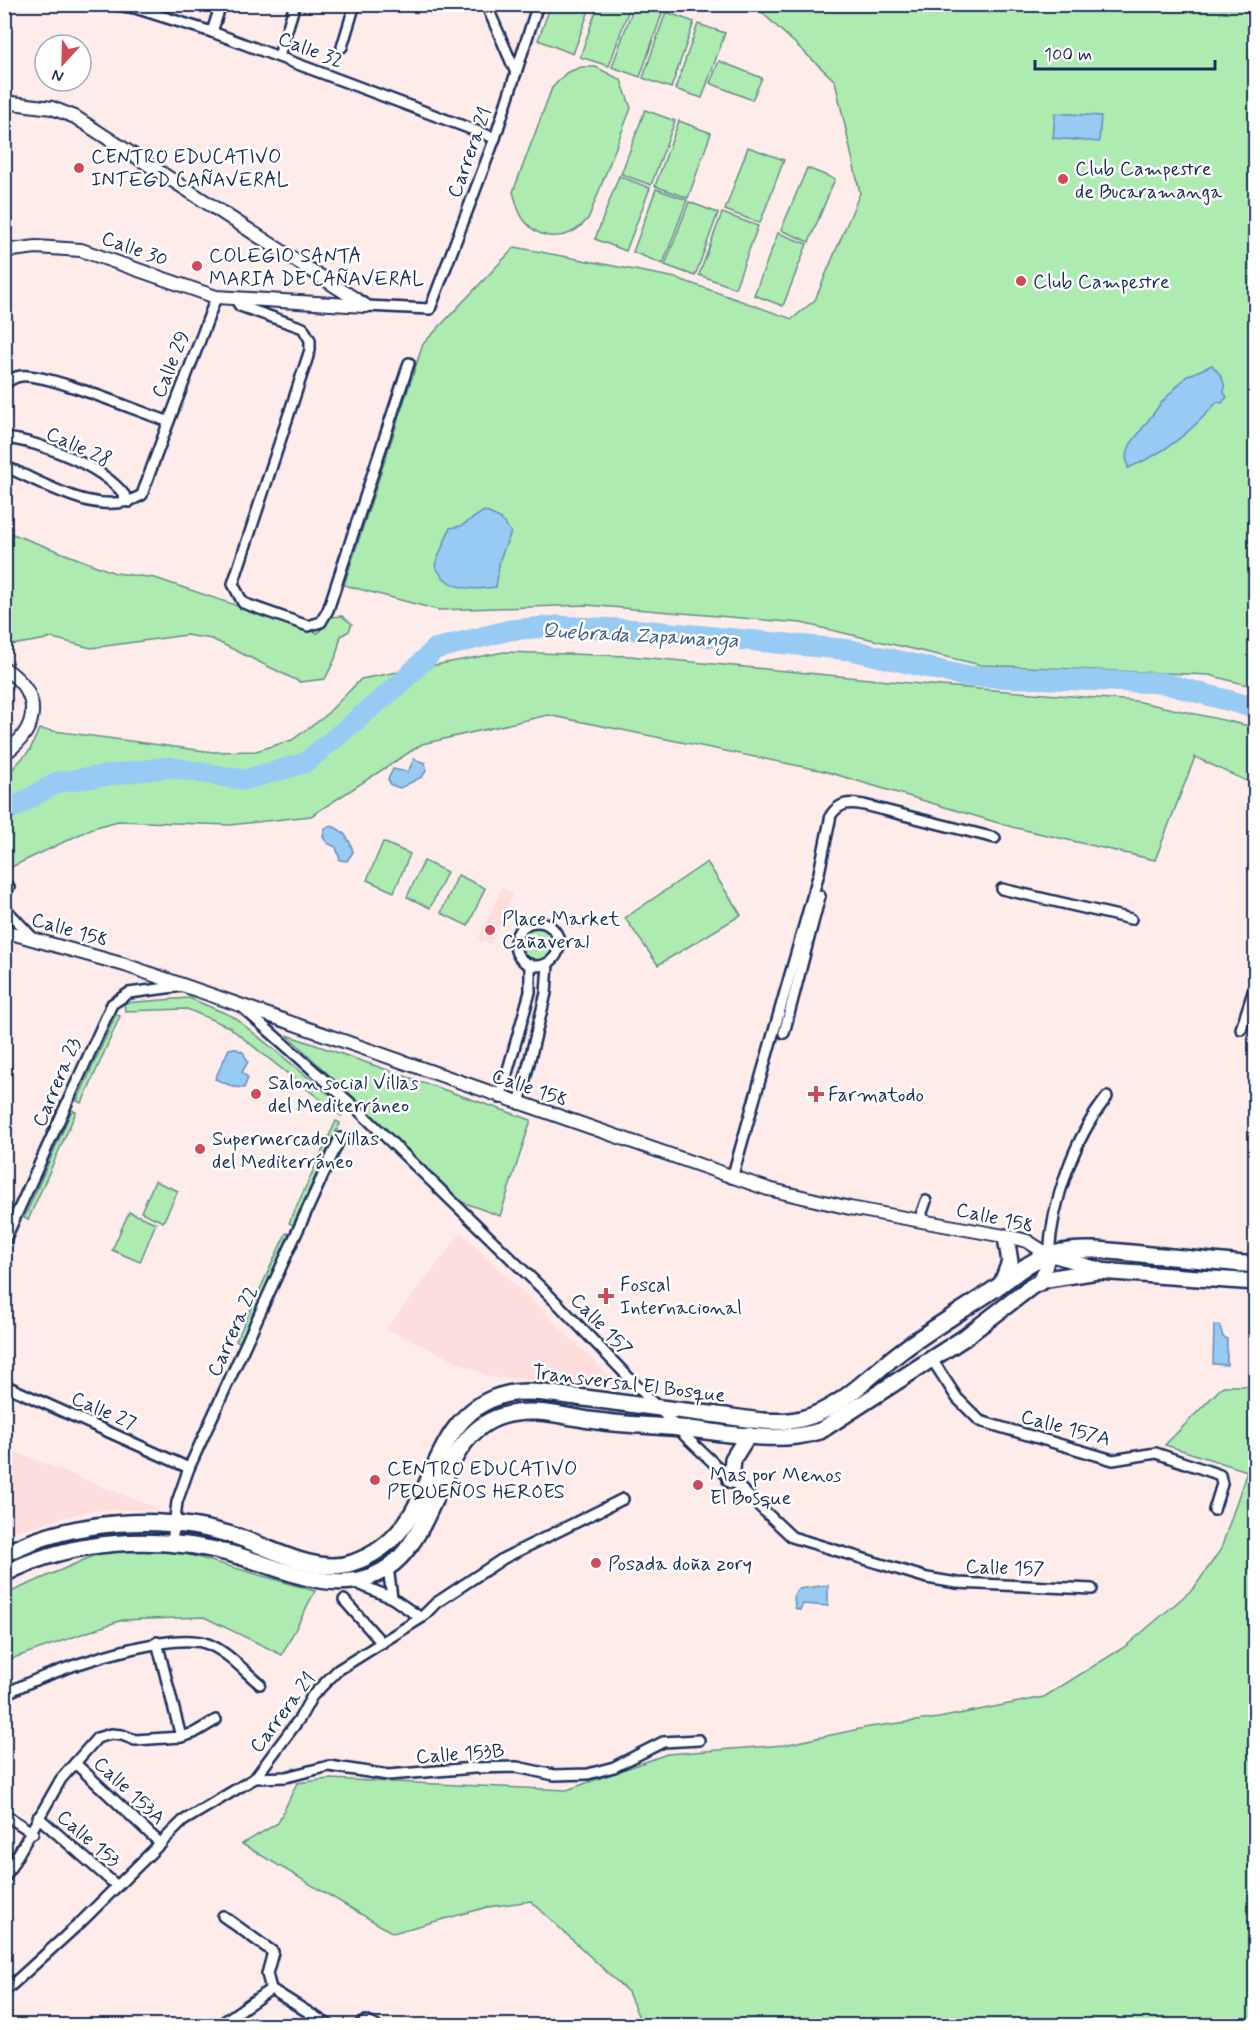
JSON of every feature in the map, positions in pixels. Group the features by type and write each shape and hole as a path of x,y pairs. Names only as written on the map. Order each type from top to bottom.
{"main road":[{"path":"1000,1286 1010,1262 1006,1237"},
{"name":"Transversal El Bosque","path":"4,1554 47,1537 87,1527 174,1524 237,1537 314,1563 339,1566 350,1564 375,1554 400,1534 413,1515 451,1434 462,1421 483,1404 514,1393 533,1392 765,1420 799,1420 819,1413 839,1401 902,1351 1000,1286 1024,1267 1049,1255 1084,1250 1113,1251 1256,1265"},
{"name":"Transversal El Bosque","path":"4,1574 31,1561 59,1552 107,1545 172,1543 199,1546 232,1554 303,1576 351,1581 372,1576 388,1567 406,1550 429,1517 459,1452 468,1438 491,1421 525,1412 543,1412 598,1421 790,1437 820,1431 964,1338 1037,1282 1084,1272 1112,1272 1256,1282"},
{"path":"731,1480 733,1459 748,1434"}],"street":[{"name":"Calle 32","path":"111,4 135,8 212,32 495,138"},
{"path":"212,32 221,4"},
{"path":"279,56 295,4"},
{"path":"342,47 355,4"},
{"path":"486,4 516,73"},
{"name":"Carrera 21","path":"430,309 495,138 538,4"},
{"path":"4,102 52,108 75,117 366,306"},
{"name":"Calle 30","path":"4,251 36,247 81,250 216,297 236,300 430,309"},
{"name":"Calle 29","path":"4,384 11,378 21,376 43,378 167,422 182,391 216,297"},
{"path":"236,300 240,306 303,328 310,340 310,350 233,584 243,603 308,626 321,622 328,610 409,363"},
{"path":"4,466 93,503 110,505 129,502 142,495 167,422"},
{"name":"Calle 28","path":"4,438 48,449 108,478 123,490 129,502"},
{"path":"4,668 17,677 27,689 32,703 32,720 27,733 4,754"},
{"path":"784,1033 819,896 819,873 831,815 840,805 878,807 995,838"},
{"path":"819,873 830,876"},
{"path":"1002,889 1131,919"},
{"path":"732,1178 819,896"},
{"path":"4,907 32,937"},
{"path":"519,1104 546,993 548,964 558,954 557,938 550,927 537,922 530,923 519,931 515,944 519,956 530,964 548,964"},
{"name":"Calle 158","path":"4,931 32,937 239,1005 732,1178 789,1194 1027,1241 1049,1255 1112,1272"},
{"path":"500,1098 530,992 530,964"},
{"path":"1241,1029 1256,983"},
{"name":"Carrera 23","path":"4,1242 112,1004 129,993 182,986"},
{"name":"Calle 157","path":"239,1005 355,1107 558,1304 658,1408 784,1530 800,1540 927,1578 957,1583 1092,1589"},
{"path":"1049,1255 1051,1233 1066,1194 1077,1143 1089,1119 1107,1097"},
{"name":"Carrera 22","path":"172,1543 177,1502 189,1468 340,1138"},
{"path":"919,1221 926,1201"},
{"name":"Calle 158","path":"1037,1282 1045,1270 1049,1255"},
{"name":"Calle 157A","path":"931,1358 957,1398 980,1421 1113,1460 1156,1453 1220,1475 1222,1484 1214,1510"},
{"name":"Calle 27","path":"4,1385 189,1468"},
{"name":"Carrera 21","path":"4,1992 183,1821 255,1778 300,1718 312,1696 338,1670 421,1618 436,1603 504,1558 623,1499"},
{"path":"388,1567 392,1598"},
{"path":"351,1581 392,1598 421,1618"},
{"path":"344,1600 382,1643"},
{"path":"4,1695 62,1668 157,1642 188,1640 207,1643 260,1684"},
{"path":"157,1642 181,1737"},
{"path":"4,1879 33,1833 38,1817 61,1779 97,1738 111,1734 122,1734 135,1740 181,1737 194,1733 216,1720"},
{"name":"Calle 153B","path":"255,1778 286,1777 329,1766 388,1775 506,1767 554,1775 588,1774 614,1767 663,1742 699,1740"},
{"name":"Calle 153A","path":"75,1762 161,1844"},
{"path":"4,1814 33,1833"},
{"name":"Calle 153","path":"38,1817 117,1886"},
{"path":"223,1916 273,1952 267,1974 271,1989 330,2025"},
{"path":"218,2025 271,1989"},
{"path":"358,2025 366,2021 376,2025"}],"shaded area":[{"path":"502,887 513,894 491,944 478,939"},
{"path":"462,1232 620,1386 490,1377 386,1329"},
{"path":"5,1448 159,1509 89,1511 5,1534"}],"green space":[{"path":"626,4 630,6 609,66 580,57 598,5"},
{"path":"551,5 591,5 573,54 538,40"},
{"path":"634,5 645,5 663,11 640,77 612,67"},
{"name":"Club Campestre de Bucaramanga","path":"754,5 1255,5 1255,687 1209,675 981,665 801,623 587,605 438,610 344,585 423,344 515,247 676,278 792,319 815,300 860,193 835,81"},
{"path":"666,12 694,22 671,88 643,78"},
{"path":"698,24 725,33 702,98 675,89"},
{"path":"719,61 762,78 752,100 710,83"},
{"path":"581,67 596,67 621,80 631,108 589,217 575,230 558,236 549,236 532,228 524,220 513,192 552,88 566,73"},
{"path":"645,110 675,121 651,185 621,174"},
{"path":"679,121 711,133 688,198 655,186"},
{"path":"748,147 784,160 760,223 725,210"},
{"path":"807,168 835,179 809,242 781,230"},
{"path":"619,176 650,188 626,251 595,239"},
{"path":"656,189 687,200 663,264 633,252"},
{"path":"689,202 718,213 695,276 665,265"},
{"path":"722,213 758,226 735,288 699,275"},
{"path":"778,233 807,244 783,306 754,295"},
{"path":"5,531 115,573 155,578 318,633 331,617 342,616 352,624 349,631 341,636 335,659 325,679 300,682 212,639 186,635 91,648 53,638 5,646"},
{"path":"504,652 630,656 941,686 1136,701 1255,727 1255,785 1195,757 1155,860 1012,827 824,771 548,715 422,744 311,816 230,825 118,821 93,828 5,870 5,777 30,750 39,729 213,752 256,751 292,740 324,717 361,679"},
{"path":"383,842 410,854 394,892 367,880"},
{"path":"424,861 447,872 430,908 407,897"},
{"path":"707,862 741,915 658,965 625,918"},
{"path":"458,875 485,888 468,926 441,913"},
{"path":"536,925 550,930 555,944 550,958 536,963 522,958 517,944 522,930"},
{"path":"189,998 234,1017 347,1109 341,1116 229,1027 187,1009 125,1011 124,1003"},
{"path":"116,1014 120,1016 82,1103 77,1101"},
{"path":"287,1035 531,1120 500,1216 462,1202"},
{"path":"72,1110 76,1112 28,1220 24,1218"},
{"path":"336,1121 340,1123 293,1225 289,1223"},
{"path":"155,1181 178,1191 163,1222 141,1212"},
{"path":"129,1212 156,1223 140,1262 112,1250"},
{"path":"286,1233 291,1234 240,1342 236,1341"},
{"path":"1223,1386 1255,1386 1255,2025 642,2025 628,1992 531,1901 488,1907 393,1933 242,1844 278,1823 297,1783 329,1779 567,1790 667,1754 784,1745 869,1727 939,1718 1044,1697 1126,1646 1194,1588 1221,1549 1247,1471 1165,1445"},
{"path":"169,1549 315,1591 282,1655 204,1617 122,1620 5,1661 4,1595 102,1552"}],"water":[{"path":"1055,113 1101,116 1099,142 1053,138"},
{"path":"1212,365 1222,378 1224,393 1227,397 1222,403 1217,402 1177,441 1154,456 1128,468 1126,457 1130,445 1161,403 1187,376"},
{"path":"484,511 500,518 511,532 500,559 496,587 477,589 460,587 446,580 435,565 450,528 461,526"},
{"path":"414,759 425,763 426,771 422,777 400,788 391,785 388,779 393,769 408,772"},
{"path":"331,826 343,833 350,843 353,852 347,861 340,860 336,847 327,843 323,837 325,828"},
{"path":"234,1048 243,1052 248,1062 242,1072 248,1078 244,1088 234,1087 215,1079 229,1049"},
{"path":"1214,1325 1220,1326 1223,1337 1227,1339 1227,1365 1213,1364"},
{"path":"828,1585 828,1606 803,1604 800,1610 795,1608 794,1595 798,1589"}],"waterway":[{"name":"Quebrada Zapamanga","path":"4,813 58,782 169,767 244,780 305,763 403,681 435,649 510,630 557,626 640,630 851,650 964,676 1163,683 1256,708"}],"place":[{"name":"CENTRO EDUCATIVO INTEGD CAÑAVERAL","path":"79,168"},
{"name":"Club Campestre de Bucaramanga","path":"1063,179"},
{"name":"COLEGIO SANTA MARIA DE CAÑAVERAL","path":"197,266"},
{"name":"Club Campestre","path":"1021,281"},
{"name":"Place Market Cañaveral","path":"490,930"},
{"name":"Salon social Villas del Mediterráneo","path":"256,1094"},
{"name":"Farmatodo","path":"816,1094"},
{"name":"Supermercado Villas del Mediterráneo","path":"200,1149"},
{"name":"Foscal Internacional","path":"606,1296"},
{"name":"CENTRO EDUCATIVO PEQUEÑOS HEROES","path":"375,1480"},
{"name":"Mas por Menos El Bosque","path":"698,1485"},
{"name":"Posada doña zory","path":"596,1563"}]}
